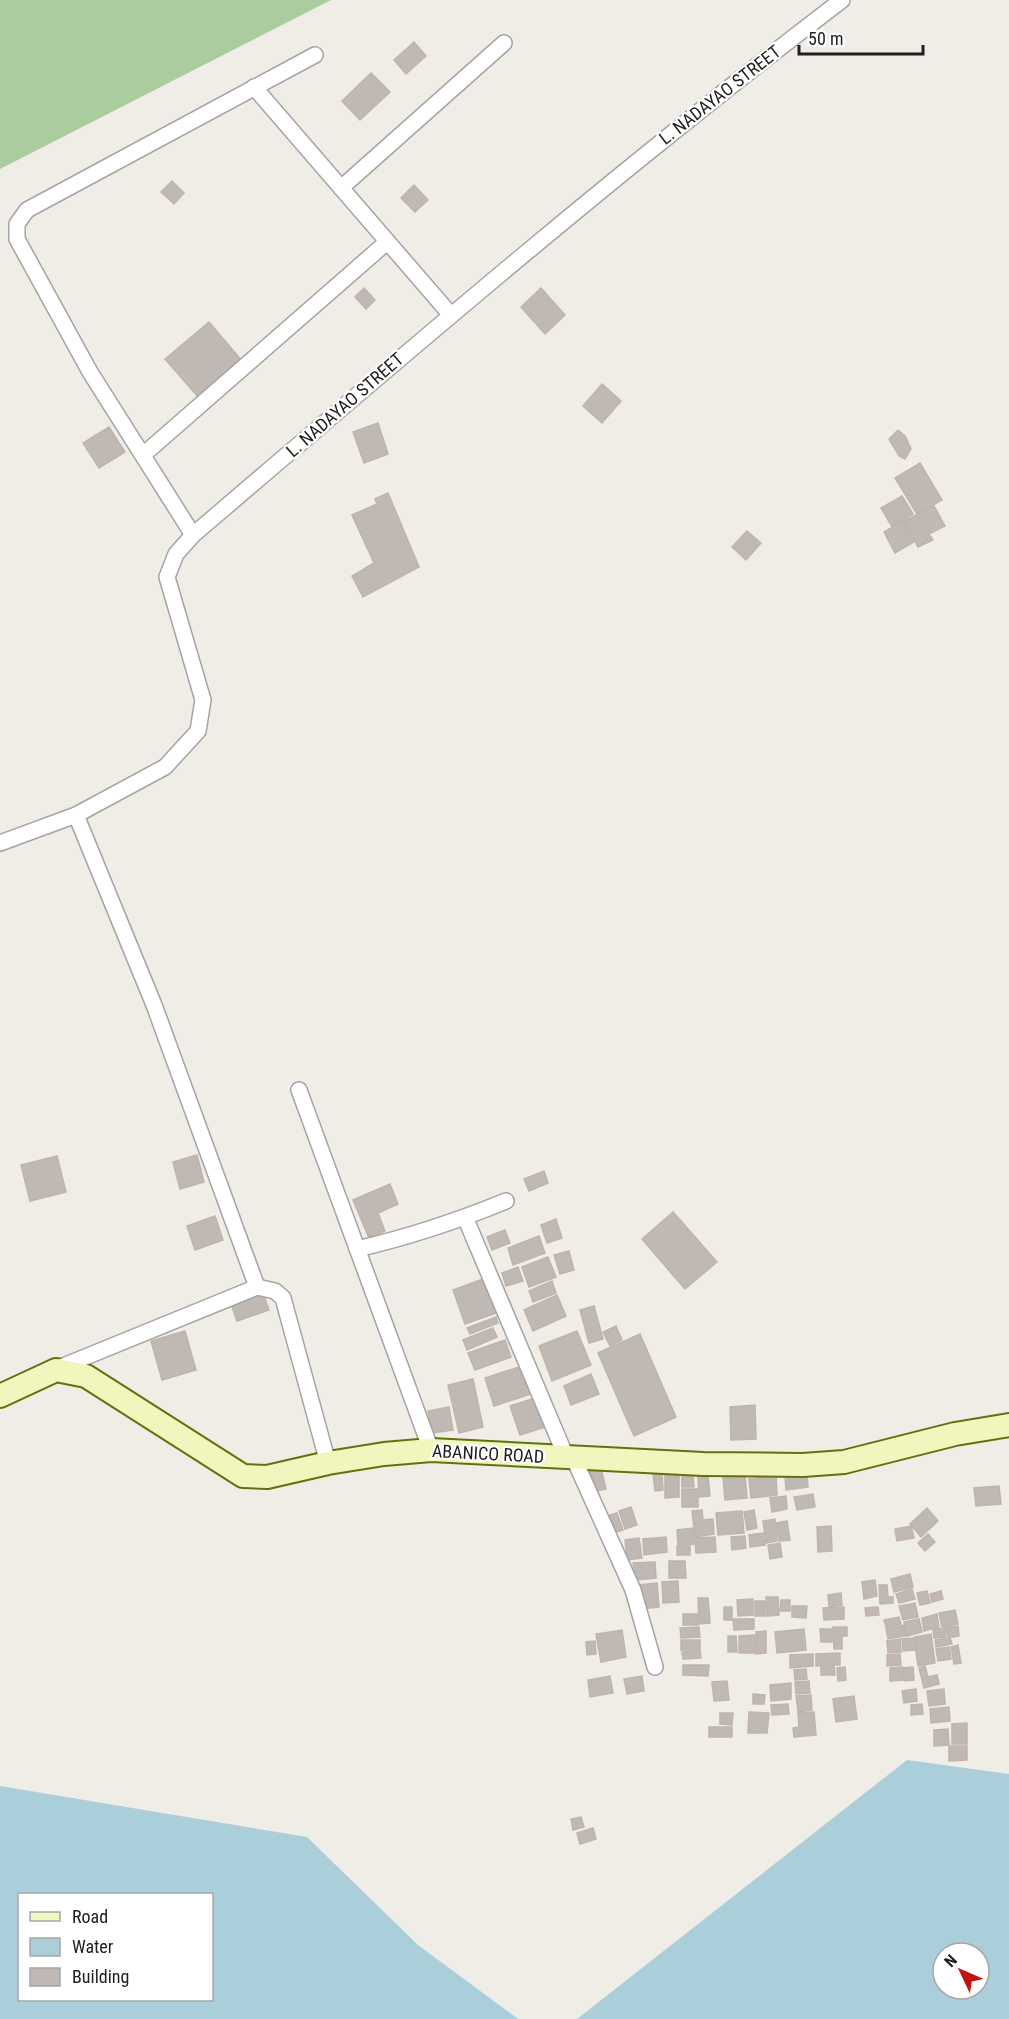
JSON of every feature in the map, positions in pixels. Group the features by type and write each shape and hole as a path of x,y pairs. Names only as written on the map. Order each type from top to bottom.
{"street":[{"name":"L. NADAYAO STREET","path":"0,843 76,815 165,767 198,731 203,700 167,577 176,554 193,535 450,314 739,78 842,0"},
{"path":"341,188 504,43"},
{"path":"193,535 90,372 17,239 17,224 27,210 315,55"},
{"path":"254,87 450,314"},
{"path":"142,455 387,242"},
{"path":"76,815 154,1005 257,1287"},
{"path":"300,1090 431,1450"},
{"path":"357,1248 407,1237 507,1201"},
{"path":"465,1217 571,1459 633,1590 655,1667"},
{"path":"0,1396 56,1370 257,1287 276,1291 283,1298 328,1463"},
{"name":"ABANICO ROAD","path":"56,1370 86,1376 243,1476 267,1477 328,1463 431,1450 571,1459 803,1465 844,1462 955,1434 1009,1425"}],"green space":[{"path":"0,0 331,0 0,169"}],"water":[{"path":"907,1760 1009,1774 1009,2019 577,2019"},
{"path":"0,1786 307,1837 418,1945 518,2019 0,2019"}],"building":[{"path":"414,42 426,56 406,74 394,60"},
{"path":"371,73 390,92 360,120 342,101"},
{"path":"172,181 184,193 174,204 161,192"},
{"path":"414,185 428,200 415,212 401,198"},
{"path":"364,288 375,300 366,309 355,297"},
{"path":"541,288 565,315 545,334 521,307"},
{"path":"209,322 242,361 199,398 165,359"},
{"path":"602,384 621,401 602,423 583,406"},
{"path":"378,423 388,454 364,463 353,432"},
{"path":"109,427 125,452 99,468 83,443"},
{"path":"898,430 905,436 911,449 905,459 899,456 889,439"},
{"path":"920,463 942,500 917,514 895,478"},
{"path":"388,493 419,567 363,597 352,576 374,563 352,515 377,504 375,499"},
{"path":"902,496 913,514 892,527 881,508"},
{"path":"934,506 945,526 929,534 933,540 918,547 904,521"},
{"path":"903,521 914,542 895,553 884,532"},
{"path":"747,531 761,543 746,560 732,547"},
{"path":"197,1155 204,1182 180,1189 173,1162"},
{"path":"57,1156 66,1192 30,1201 21,1165"},
{"path":"544,1171 548,1183 529,1191 524,1179"},
{"path":"390,1184 398,1204 378,1213 385,1231 369,1238 353,1200"},
{"path":"673,1212 717,1262 685,1289 642,1239"},
{"path":"215,1216 223,1240 195,1250 187,1226"},
{"path":"556,1219 562,1238 547,1243 541,1225"},
{"path":"505,1230 510,1243 492,1250 487,1237"},
{"path":"539,1236 545,1253 513,1265 508,1248"},
{"path":"569,1251 574,1270 560,1274 554,1255"},
{"path":"548,1257 556,1277 529,1287 522,1267"},
{"path":"518,1267 523,1281 506,1286 502,1273"},
{"path":"483,1279 496,1313 465,1324 453,1290"},
{"path":"552,1281 556,1293 533,1302 529,1291"},
{"path":"263,1293 269,1310 237,1321 231,1304"},
{"path":"557,1295 566,1316 533,1331 524,1310"},
{"path":"594,1306 603,1339 589,1343 580,1310"},
{"path":"496,1317 498,1323 470,1334 467,1328"},
{"path":"616,1326 622,1340 610,1346 603,1332"},
{"path":"493,1328 497,1337 467,1350 463,1340"},
{"path":"185,1331 196,1370 162,1380 151,1341"},
{"path":"577,1331 591,1365 552,1381 539,1346"},
{"path":"640,1334 676,1417 634,1436 598,1353"},
{"path":"505,1340 511,1357 475,1370 468,1353"},
{"path":"522,1366 531,1394 494,1406 485,1378"},
{"path":"591,1374 599,1394 571,1405 564,1386"},
{"path":"473,1379 483,1427 459,1433 448,1385"},
{"path":"535,1398 545,1427 520,1435 510,1406"},
{"path":"755,1405 756,1439 731,1440 730,1407"},
{"path":"449,1407 453,1430 432,1433 428,1411"},
{"path":"600,1464 606,1489 592,1492 586,1467"},
{"path":"679,1473 679,1497 665,1498 665,1474"},
{"path":"682,1473 693,1473 694,1487 682,1487"},
{"path":"653,1474 662,1474 663,1490 655,1491"},
{"path":"745,1474 747,1498 725,1500 723,1477"},
{"path":"807,1474 808,1487 786,1490 785,1476"},
{"path":"698,1476 708,1476 710,1496 699,1497"},
{"path":"776,1476 777,1495 751,1498 749,1479"},
{"path":"999,1486 1001,1504 976,1506 974,1488"},
{"path":"682,1489 698,1489 698,1507 682,1507"},
{"path":"813,1494 815,1507 797,1510 794,1497"},
{"path":"786,1496 787,1509 772,1512 770,1498"},
{"path":"631,1507 637,1525 625,1529 619,1511"},
{"path":"927,1508 938,1521 921,1537 910,1524"},
{"path":"702,1510 703,1520 713,1519 714,1534 695,1537 692,1511"},
{"path":"754,1510 757,1528 747,1530 744,1512"},
{"path":"742,1511 744,1533 718,1535 716,1513"},
{"path":"617,1513 623,1530 613,1533 607,1516"},
{"path":"775,1519 777,1541 766,1543 763,1521"},
{"path":"787,1521 790,1540 779,1541 776,1523"},
{"path":"831,1526 832,1551 818,1552 817,1527"},
{"path":"911,1526 914,1538 897,1541 895,1529"},
{"path":"693,1528 694,1544 678,1545 677,1530"},
{"path":"763,1533 765,1545 750,1547 749,1535"},
{"path":"928,1534 935,1542 925,1551 918,1543"},
{"path":"745,1536 746,1548 732,1550 731,1537"},
{"path":"666,1537 667,1552 644,1555 643,1539"},
{"path":"715,1537 716,1552 696,1553 695,1538"},
{"path":"639,1538 642,1558 627,1560 625,1540"},
{"path":"780,1543 782,1557 770,1559 768,1545"},
{"path":"677,1546 690,1546 690,1555 677,1555"},
{"path":"669,1561 685,1561 686,1578 669,1578"},
{"path":"655,1562 656,1578 635,1580 633,1563"},
{"path":"910,1574 913,1587 894,1592 891,1579"},
{"path":"875,1580 877,1596 864,1599 862,1582"},
{"path":"678,1581 679,1602 663,1603 662,1582"},
{"path":"657,1583 659,1607 640,1609 638,1585"},
{"path":"879,1585 887,1585 888,1597 893,1597 893,1603 880,1604"},
{"path":"912,1589 915,1599 899,1603 896,1594"},
{"path":"927,1591 930,1603 920,1605 917,1593"},
{"path":"941,1591 943,1599 932,1602 930,1594"},
{"path":"841,1593 842,1605 829,1607 828,1595"},
{"path":"766,1597 778,1597 779,1615 767,1616"},
{"path":"698,1598 708,1598 710,1623 699,1624"},
{"path":"753,1599 753,1615 738,1616 737,1600"},
{"path":"781,1600 790,1600 790,1611 780,1611"},
{"path":"755,1601 765,1601 765,1616 755,1616"},
{"path":"915,1603 918,1617 903,1620 899,1606"},
{"path":"792,1606 807,1606 806,1618 792,1617"},
{"path":"724,1607 732,1607 732,1620 724,1620"},
{"path":"844,1607 844,1619 824,1620 823,1608"},
{"path":"878,1607 879,1615 866,1616 865,1608"},
{"path":"955,1610 958,1624 942,1627 939,1613"},
{"path":"683,1614 697,1614 698,1625 683,1625"},
{"path":"937,1614 939,1627 924,1631 922,1618"},
{"path":"899,1617 901,1624 886,1627 884,1620"},
{"path":"733,1619 754,1619 754,1629 734,1630"},
{"path":"919,1619 922,1632 907,1636 904,1622"},
{"path":"904,1625 906,1636 888,1639 886,1628"},
{"path":"958,1626 959,1636 948,1638 946,1627"},
{"path":"699,1627 700,1637 681,1638 680,1628"},
{"path":"833,1627 847,1627 847,1636 842,1636 842,1649 834,1649"},
{"path":"945,1628 946,1637 934,1638 933,1629"},
{"path":"804,1629 806,1650 777,1653 775,1632"},
{"path":"820,1629 832,1629 832,1642 821,1642"},
{"path":"622,1630 626,1657 601,1662 596,1634"},
{"path":"766,1631 766,1653 756,1654 756,1632"},
{"path":"931,1634 935,1663 918,1666 914,1637"},
{"path":"755,1635 755,1653 739,1653 739,1636"},
{"path":"728,1636 736,1636 737,1652 728,1652"},
{"path":"914,1638 915,1650 903,1651 902,1639"},
{"path":"950,1638 952,1644 936,1647 935,1640"},
{"path":"900,1639 901,1652 888,1653 887,1641"},
{"path":"681,1640 700,1640 700,1650 681,1650"},
{"path":"595,1641 596,1654 587,1655 586,1642"},
{"path":"958,1645 961,1663 954,1664 951,1647"},
{"path":"949,1647 951,1659 938,1661 936,1649"},
{"path":"700,1651 701,1658 683,1659 682,1652"},
{"path":"840,1653 840,1665 834,1665 835,1675 821,1675 821,1666 816,1666 816,1654"},
{"path":"813,1654 813,1666 790,1668 790,1655"},
{"path":"900,1654 901,1665 887,1666 887,1655"},
{"path":"683,1665 709,1665 708,1676 683,1675"},
{"path":"925,1666 928,1677 937,1675 939,1684 924,1688 919,1668"},
{"path":"845,1667 846,1680 838,1681 837,1668"},
{"path":"903,1667 904,1680 890,1681 890,1668"},
{"path":"913,1667 914,1680 905,1681 903,1668"},
{"path":"806,1669 807,1679 795,1680 794,1670"},
{"path":"610,1676 613,1693 590,1697 588,1680"},
{"path":"642,1676 644,1691 627,1694 624,1679"},
{"path":"727,1681 729,1700 714,1701 712,1682"},
{"path":"809,1681 810,1693 796,1694 795,1682"},
{"path":"791,1683 791,1699 771,1701 770,1685"},
{"path":"916,1689 917,1701 904,1703 902,1691"},
{"path":"944,1689 945,1704 929,1706 927,1691"},
{"path":"753,1694 765,1695 764,1704 753,1704"},
{"path":"811,1695 812,1710 798,1712 796,1696"},
{"path":"854,1696 857,1719 836,1722 833,1699"},
{"path":"788,1704 789,1714 772,1715 771,1705"},
{"path":"922,1704 923,1714 911,1715 911,1705"},
{"path":"949,1707 950,1721 931,1723 930,1709"},
{"path":"749,1712 769,1713 767,1733 748,1733"},
{"path":"814,1712 816,1735 794,1737 793,1728 799,1727 798,1713"},
{"path":"720,1713 733,1713 732,1725 720,1724"},
{"path":"967,1723 967,1744 952,1744 952,1724"},
{"path":"709,1727 732,1727 732,1737 709,1737"},
{"path":"948,1729 949,1745 934,1746 934,1730"},
{"path":"949,1746 967,1746 967,1760 949,1761"},
{"path":"581,1817 584,1827 573,1830 571,1819"},
{"path":"593,1828 596,1839 580,1844 577,1833"}]}
